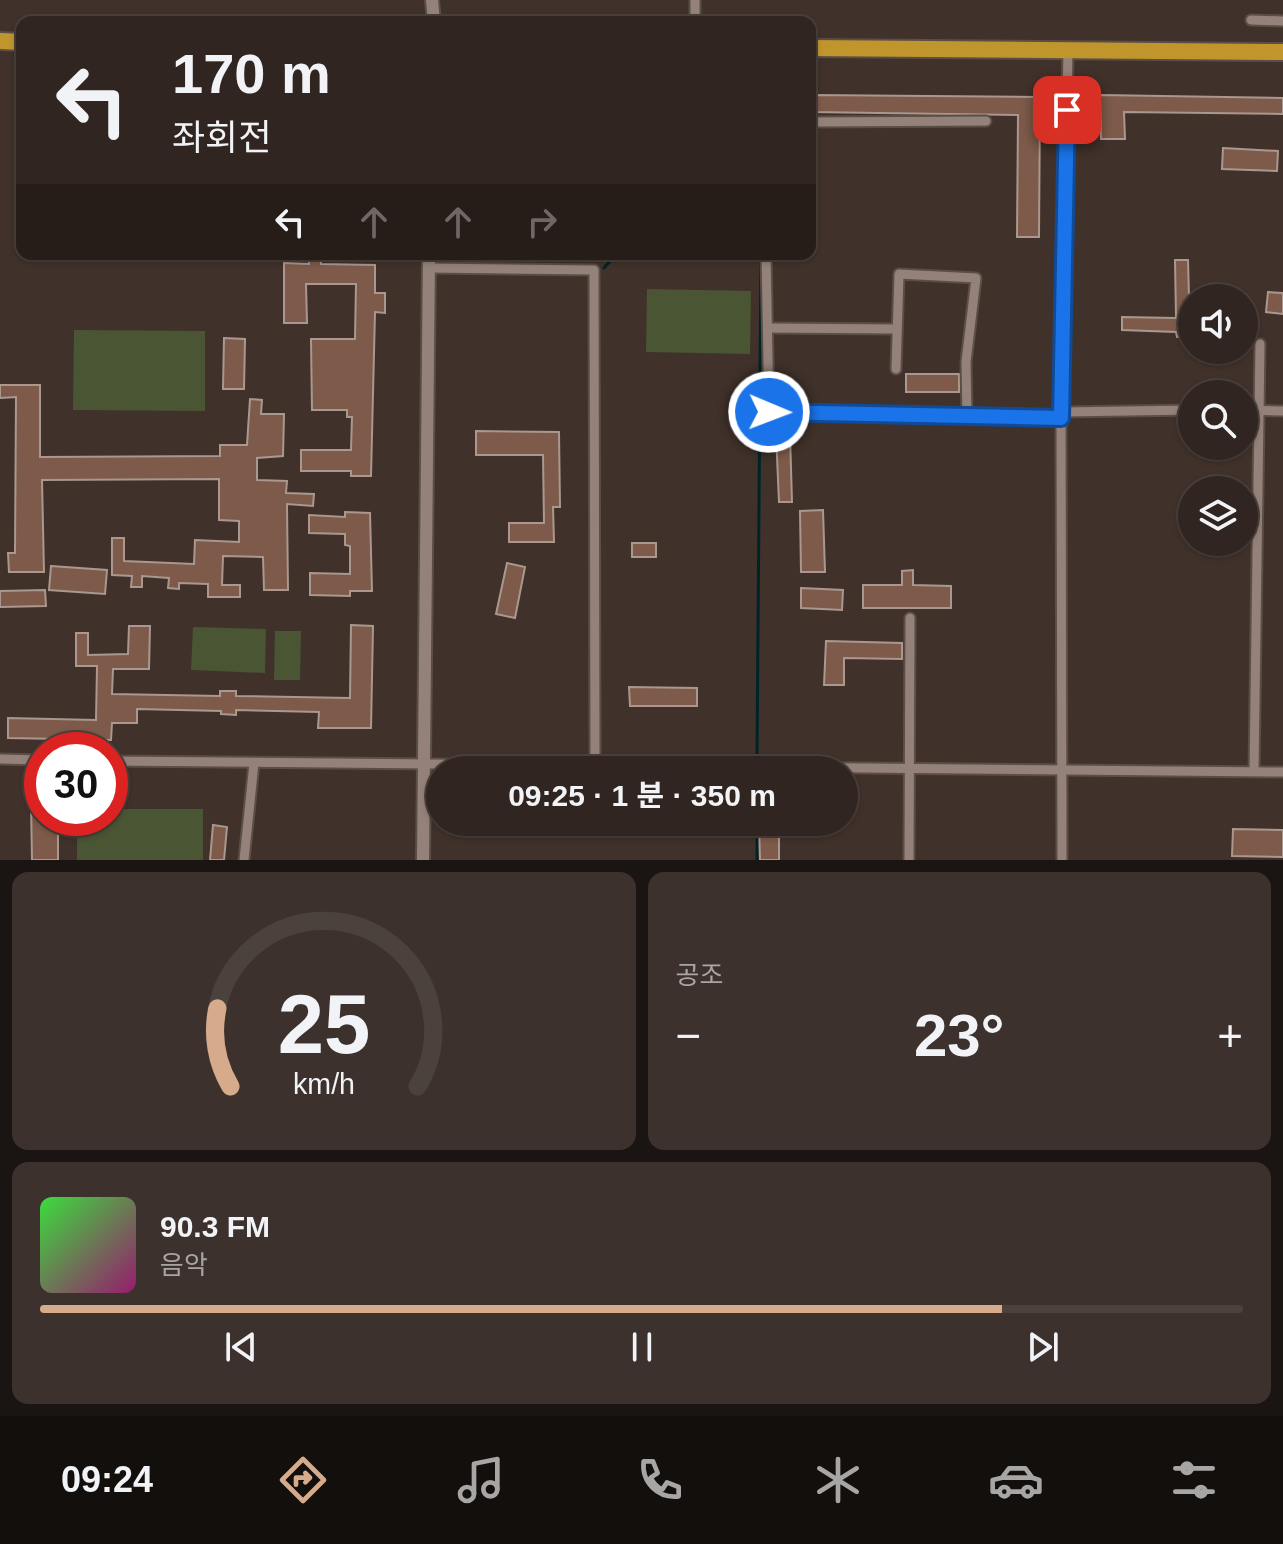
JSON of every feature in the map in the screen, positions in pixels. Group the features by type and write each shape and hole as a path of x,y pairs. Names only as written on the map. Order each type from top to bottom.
{"highway":[{"path":"816,48 1283,52"}],"street":[{"path":"1251,20 1283,21"},
{"path":"1062,860 1062,415 1068,50"},
{"path":"816,122 986,121"},
{"path":"427,756 429,260"},
{"path":"766,260 769,412 967,417 1178,411"},
{"path":"430,268 594,270 595,756"},
{"path":"896,369 899,274 976,278 966,362 967,417"},
{"path":"768,328 897,329"},
{"path":"1254,771 1260,344"},
{"path":"1259,411 1283,411"},
{"path":"909,860 910,618"},
{"path":"0,759 24,760"},
{"path":"128,761 426,763"},
{"path":"244,860 254,763"},
{"path":"858,766 1283,772"},
{"path":"423,860 426,787"}],"green space":[{"path":"647,289 751,291 750,354 646,352"},
{"path":"74,330 205,331 205,411 73,410"},
{"path":"193,627 266,629 265,673 191,670"},
{"path":"275,631 301,631 300,680 274,680"},
{"path":"128,809 203,809 203,860 77,860 77,836 128,836"}],"building":[{"path":"816,95 1040,97 1039,237 1017,237 1018,115 816,112"},
{"path":"1100,95 1283,98 1283,114 1124,112 1125,139 1101,139"},
{"path":"1223,148 1278,151 1277,171 1222,169"},
{"path":"309,260 321,260 321,264 375,265 375,293 385,293 385,313 375,312 371,476 351,476 351,471 301,471 301,450 351,450 352,417 347,417 347,410 312,410 311,339 355,339 356,284 306,284 307,323 284,323 284,263 309,264"},
{"path":"1175,260 1188,260 1189,284 1178,284 1178,337 1176,332 1122,330 1122,317 1176,318"},
{"path":"1268,292 1283,293 1283,314 1266,312"},
{"path":"224,338 245,339 244,389 223,389"},
{"path":"906,374 959,374 959,392 906,392"},
{"path":"0,385 40,385 40,457 220,456 220,445 247,445 250,399 262,400 261,414 284,414 283,456 257,458 257,480 287,481 286,493 314,494 313,506 287,504 288,590 264,590 263,557 223,556 222,585 240,585 240,597 208,597 208,584 179,583 179,589 168,588 169,578 142,576 142,587 131,587 132,576 112,575 112,538 124,538 124,561 194,564 195,540 239,542 239,521 219,520 219,479 42,480 44,572 9,572 8,553 15,553 16,397 0,398"},
{"path":"476,431 559,432 560,507 553,507 554,542 509,542 509,523 544,523 543,455 476,455"},
{"path":"776,434 790,434 792,502 779,502"},
{"path":"823,510 825,572 801,572 800,511"},
{"path":"345,512 370,513 372,591 350,591 350,596 310,595 310,573 350,574 350,546 345,545 345,534 309,533 309,515 345,517"},
{"path":"632,543 656,543 656,557 632,557"},
{"path":"507,563 525,567 515,618 496,614"},
{"path":"51,566 107,570 105,594 49,590"},
{"path":"913,570 913,585 951,586 951,608 863,608 863,585 902,585 902,571"},
{"path":"801,588 843,590 842,610 801,608"},
{"path":"45,590 46,606 0,607 0,591"},
{"path":"351,625 373,626 371,728 318,728 319,712 236,710 236,715 221,714 221,711 137,709 137,723 112,723 111,732 24,732 24,738 8,738 8,718 96,720 97,666 76,666 76,633 88,633 88,655 128,654 129,626 150,626 149,669 113,669 112,694 220,696 220,691 236,691 236,696 350,698"},
{"path":"826,641 902,643 902,659 844,658 844,685 824,685"},
{"path":"629,687 697,688 697,706 630,706"},
{"path":"213,825 227,827 224,860 210,860"},
{"path":"1233,829 1283,830 1283,857 1232,856"},
{"path":"32,836 58,836 58,860 32,860"},
{"path":"759,836 779,836 779,860 760,860"}],"waterway":[{"path":"604,268 611,260"},
{"path":"757,756 761,260"},
{"path":"757,836 757,860"}],"route":[{"path":"769,412 1061,418 1067,110"}]}
